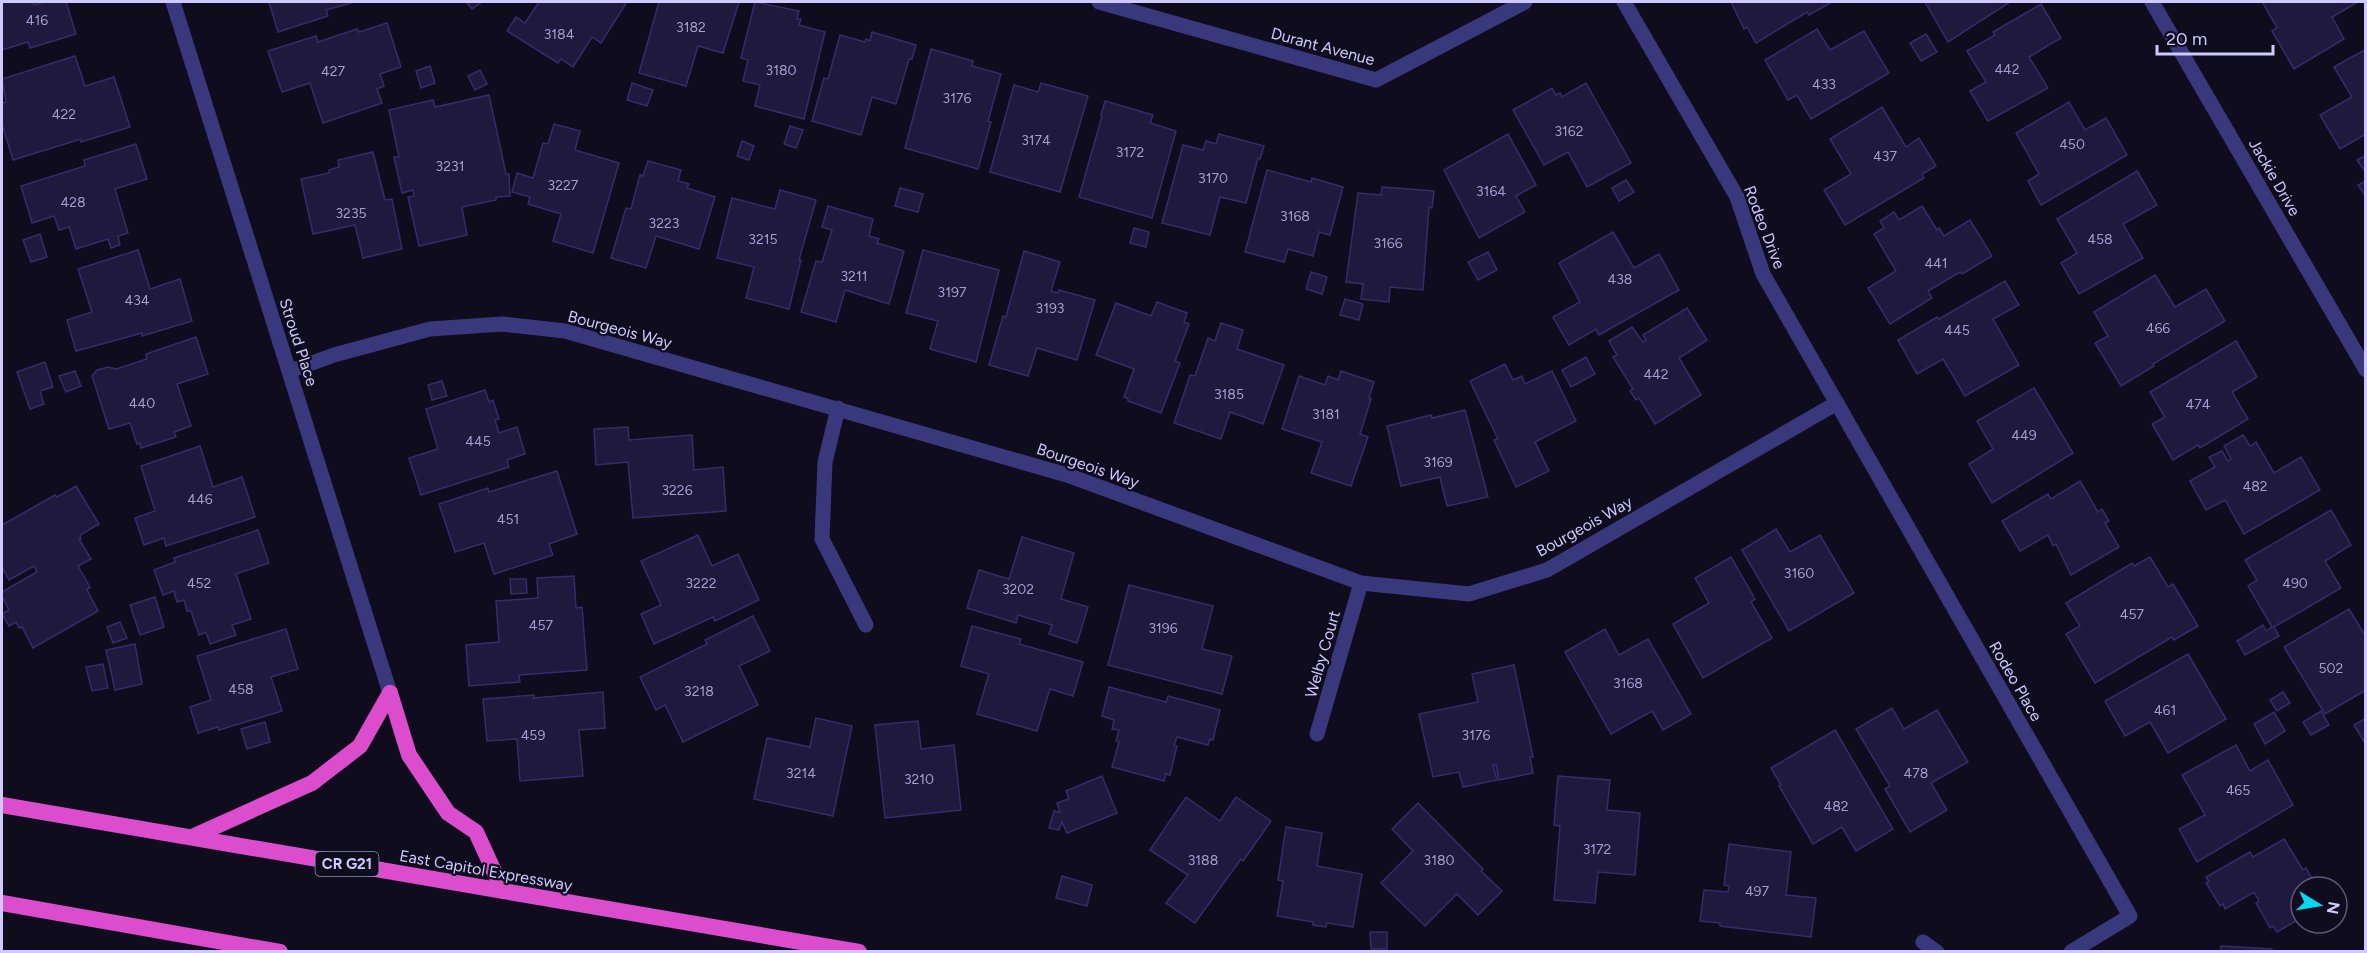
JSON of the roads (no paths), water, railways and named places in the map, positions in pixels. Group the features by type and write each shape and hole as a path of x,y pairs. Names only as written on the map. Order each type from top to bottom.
{"highway":[{"path":"192,837 312,783 360,746 390,693"},
{"path":"390,693 410,755 448,813 476,832 502,891"},
{"name":"East Capitol Expressway","path":"2,805 859,951"},
{"path":"2,903 280,951"}],"street":[{"name":"Stroud Place","path":"173,2 390,693"},
{"name":"Durant Avenue","path":"1099,2 1376,80 1525,2"},
{"name":"Rodeo Drive","path":"1624,2 1737,197 1763,274 1837,403"},
{"name":"Jackie Drive","path":"2152,2 2366,370"},
{"name":"Bourgeois Way","path":"290,371 334,355 430,329 502,324 565,331 1067,475 1361,583 1469,594 1547,570 1837,403"},
{"name":"Rodeo Place","path":"1837,403 2130,916 2071,951"},
{"path":"838,408 825,462 822,539 866,625"},
{"name":"Welby Court","path":"1317,734 1361,583"},
{"path":"1923,942 1936,951"}]}
